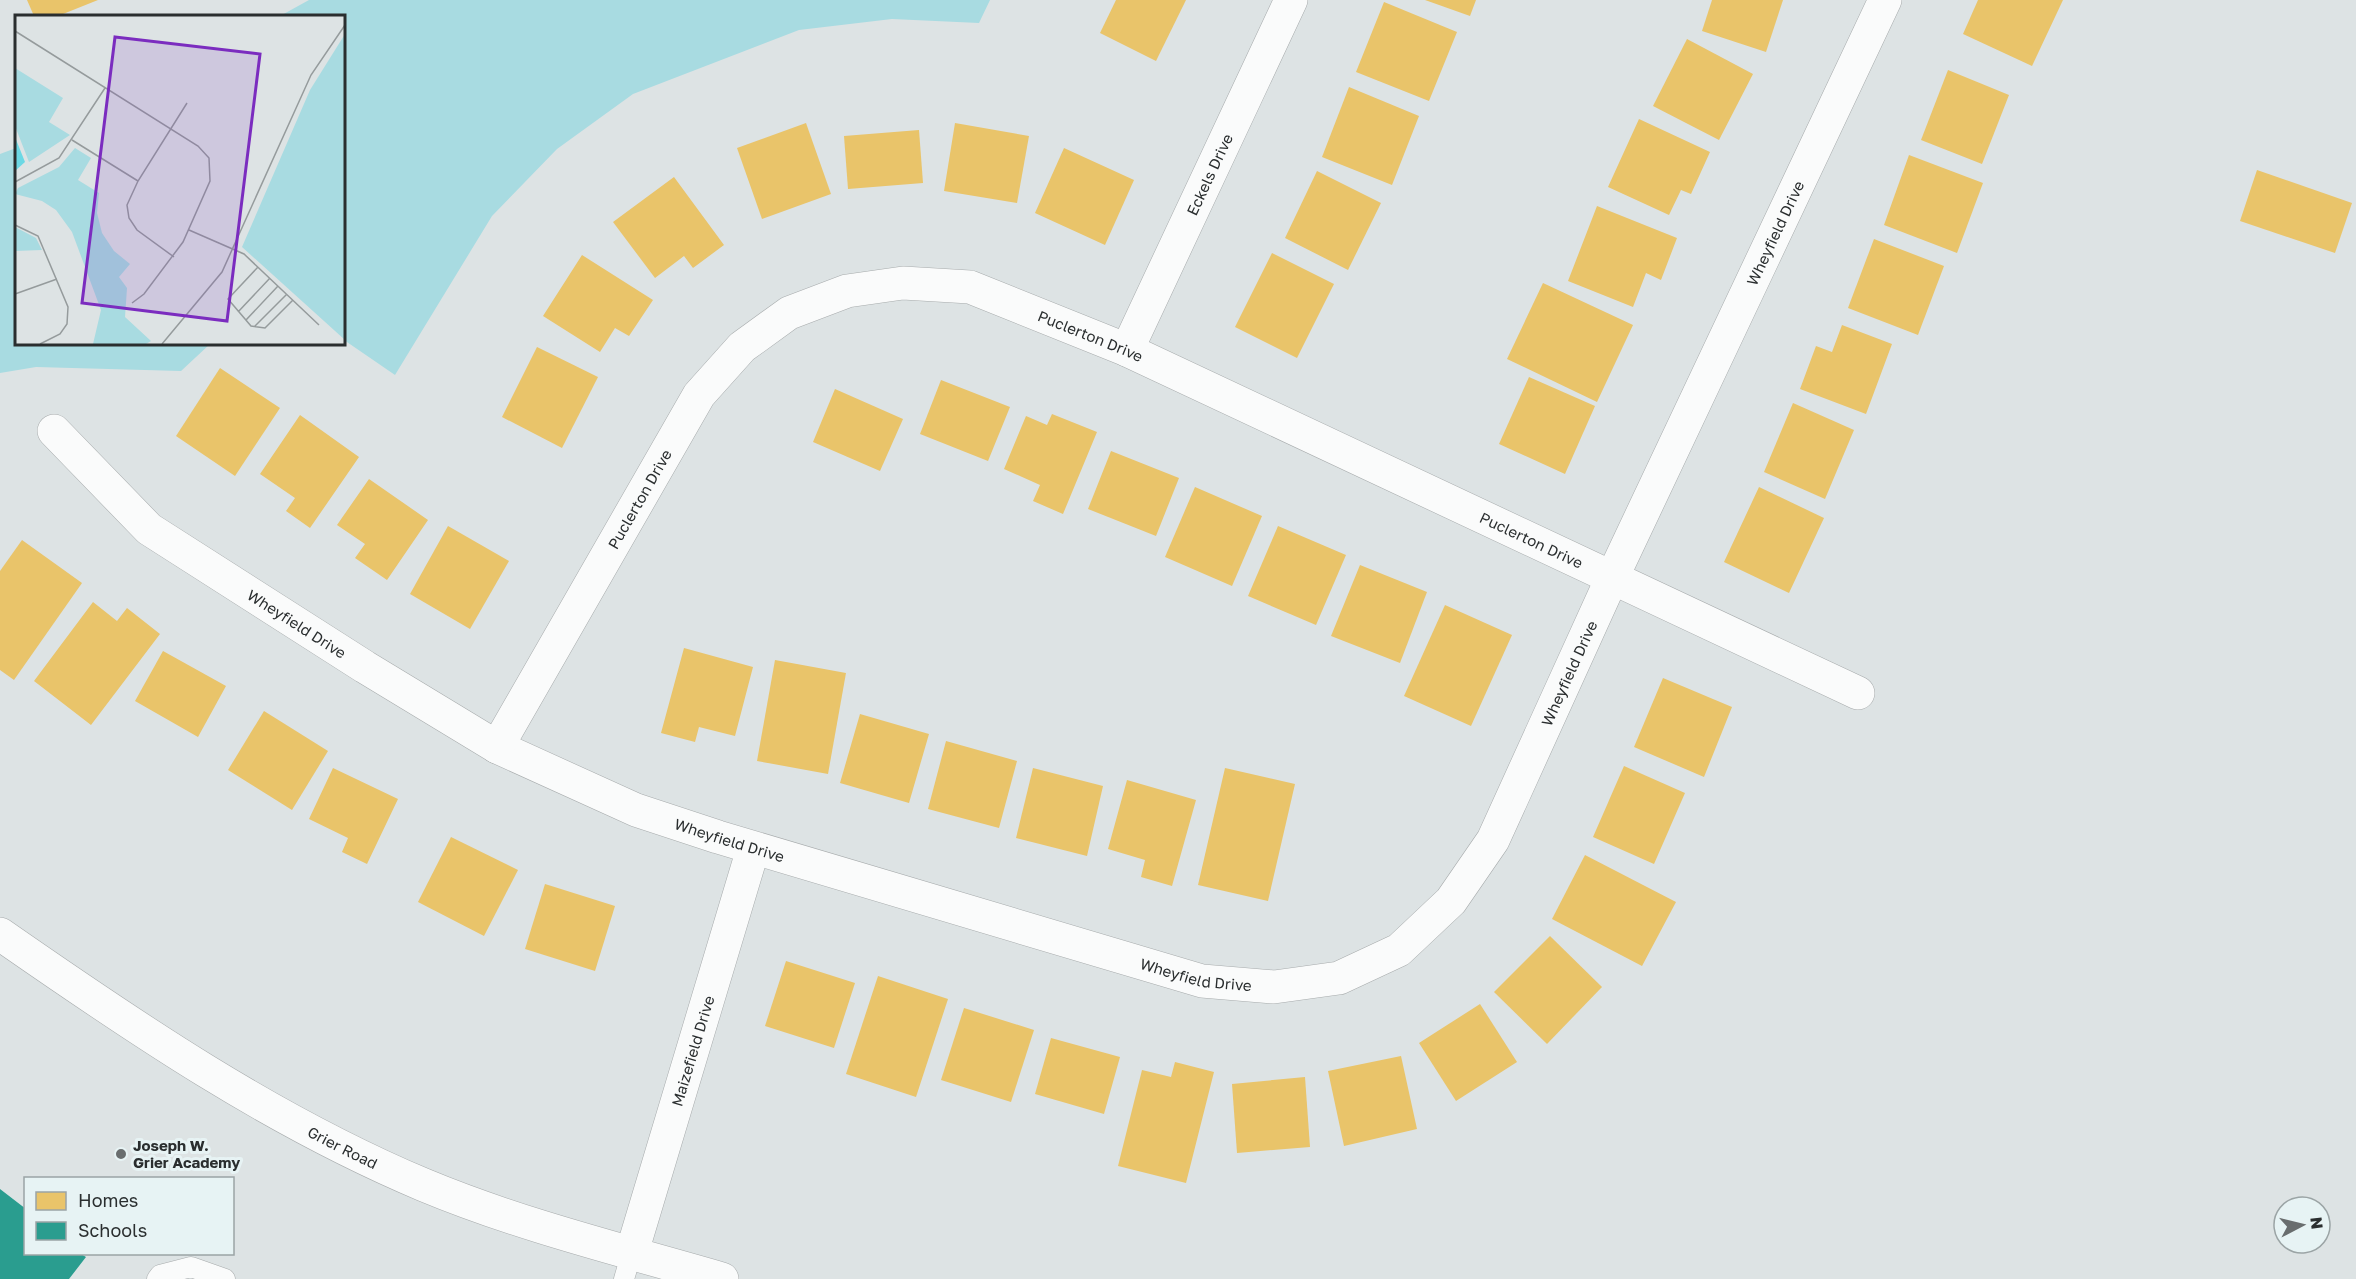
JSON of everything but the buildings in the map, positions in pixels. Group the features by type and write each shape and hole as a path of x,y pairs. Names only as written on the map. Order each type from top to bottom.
{"street":[{"name":"Eckels Drive","path":"1128,350 1291,0"},
{"name":"Wheyfield Drive","path":"54,431 149,529 365,667 497,747 636,810 753,849 1202,981 1274,987 1338,978 1398,950 1451,901 1487,849 1612,578 1885,0"},
{"name":"Puclerton Drive","path":"497,747 699,395 742,346 789,313 847,291 903,283 970,287 1128,350 1858,693"},
{"name":"Maizefield Drive","path":"628,1266 753,849"},
{"name":"Grier Road","path":"0,934 148,1034 276,1114 425,1185 524,1220 628,1266 722,1279"}],"lane":[{"path":"157,1279 160,1275 191,1267 225,1279"}],"shaded area":[{"path":"309,0 990,0 979,23 892,19 799,30 633,94 557,149 492,216 395,375 345,341 345,15 282,15"},
{"path":"15,148 15,345 209,345 181,371 36,367 0,373 0,154"}],"place":[{"name":"Joseph W. Grier Academy","path":"121,1154"}]}
